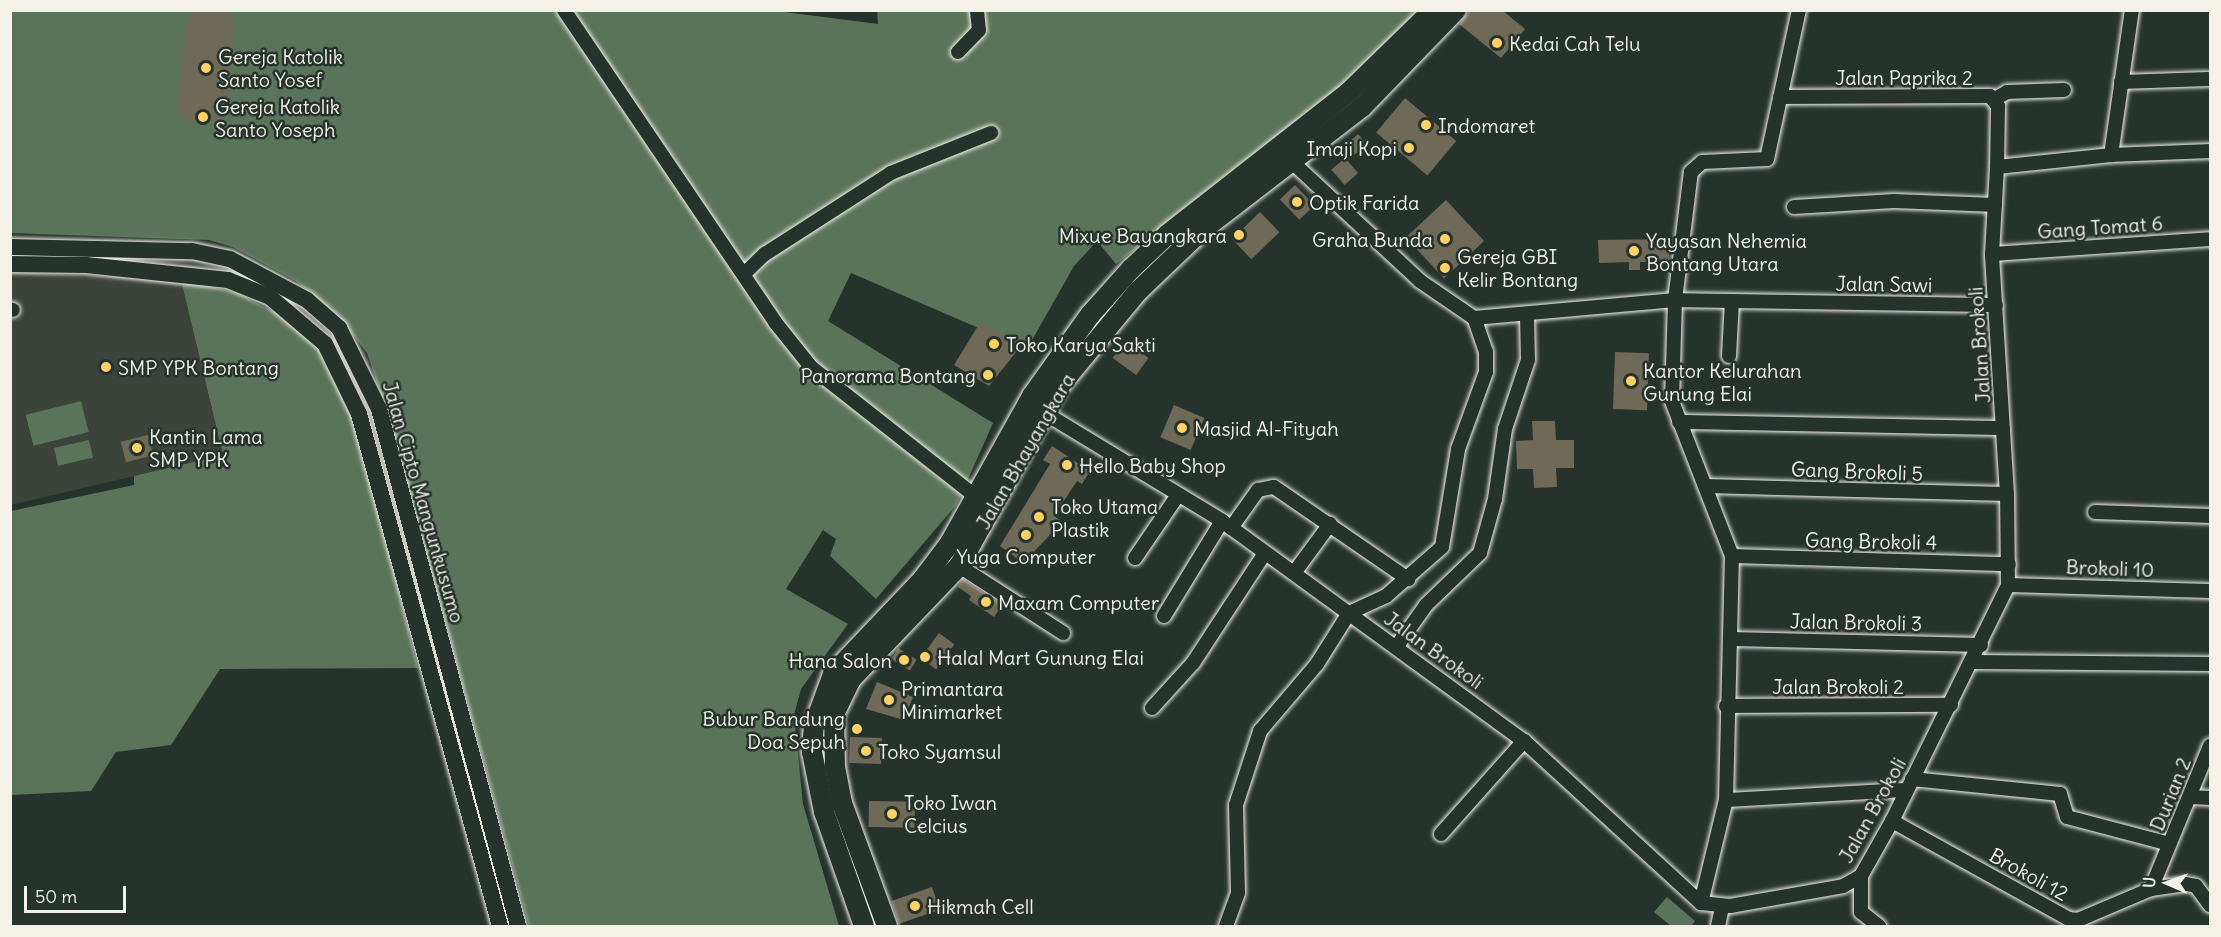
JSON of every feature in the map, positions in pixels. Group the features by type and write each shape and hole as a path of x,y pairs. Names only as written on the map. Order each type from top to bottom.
{"main road":[{"name":"Jalan Bhayangkara","path":"887,927 842,802 832,740 834,714 851,679 959,566 1043,412 1096,338 1138,291 1201,231 1324,139 1433,10"},
{"name":"Jalan Bhayangkara","path":"864,927 824,812 812,752 814,726 833,674 923,579 975,496 1038,387 1111,292 1168,234 1312,122 1356,100 1456,10"},
{"path":"1312,122 1324,139"}],"street":[{"path":"564,10 745,273 775,322 811,367 975,496"},
{"path":"958,52 979,30 976,10"},
{"path":"1701,903 1726,800 1726,706 1731,639 1732,556 1679,422 1669,386 1674,300 1691,172 1702,162 1767,159 1799,10"},
{"path":"2111,155 2132,10"},
{"path":"2121,82 2208,79"},
{"path":"1995,99 2007,92 2064,90"},
{"name":"Jalan Paprika 2","path":"1780,97 1995,99 1997,167"},
{"path":"745,273 765,254 891,173 992,133"},
{"path":"1997,167 2111,155 2211,151"},
{"path":"1226,927 1238,893 1236,805 1256,739 1317,664 1349,613 1386,596 1408,579 1444,540 1458,449 1486,372 1486,352 1478,319 1420,281 1292,162"},
{"name":"Jalan Brokoli","path":"1043,412 1226,525 1367,624 1524,741 1701,903 1722,907 1843,886 1861,876 1892,821 1981,645 2008,585 2004,428 1992,254 1997,167"},
{"path":"1794,207 1894,201 1995,205"},
{"name":"Gang Tomat 6","path":"1992,254 2211,238"},
{"name":"Jalan Cipto Mangunkusumo","path":"10,247 192,251 230,259 307,300 339,328 379,409 518,927"},
{"name":"Jalan Cipto Mangunkusumo","path":"10,264 86,265 228,280 270,297 302,320 325,344 359,414 500,927"},
{"name":"Jalan Sawi","path":"1478,319 1674,300 1996,305"},
{"path":"1729,356 1732,301"},
{"path":"1392,643 1426,605 1480,553 1495,499 1505,429 1528,360 1527,315"},
{"path":"1679,422 2004,428"},
{"path":"1164,616 1226,525 1258,490 1268,485 1330,524 1408,579"},
{"name":"Gang Brokoli 5","path":"1706,486 2007,494"},
{"path":"1135,558 1178,495"},
{"path":"2095,512 2211,516"},
{"path":"1294,573 1330,524"},
{"path":"1152,708 1193,663 1265,553"},
{"name":"Gang Brokoli 4","path":"1732,556 2009,564"},
{"path":"959,566 1063,633"},
{"name":"Brokoli 10","path":"2008,585 2211,591"},
{"path":"410,604 431,598"},
{"name":"Jalan Brokoli 3","path":"1731,639 1981,645"},
{"path":"1972,662 2211,664"},
{"name":"Jalan Brokoli 2","path":"1726,706 1951,705"},
{"path":"1441,834 1524,741"},
{"name":"Durian 2","path":"2151,889 2211,746"},
{"path":"1726,800 1909,784 2060,794 2067,817 2170,844"},
{"path":"2191,797 2211,798"},
{"name":"Brokoli 12","path":"1892,821 2069,919 2078,920 2151,889 2191,884 2211,904"},
{"path":"1861,876 1861,912 1879,927"},
{"path":"1718,927 1722,907"}],"shaded area":[{"name":"SMP YPK Bontang","path":"11,272 181,280 223,455 11,505"}],"green space":[{"path":"769,10 878,24 877,10 1420,11 1359,72 1116,264 1097,241 1074,266 1027,349 851,273 828,321 993,423 957,504 876,599 830,556 836,539 823,530 786,589 848,624 801,689 794,715 803,804 839,926 529,926 394,433 367,353 341,319 296,281 233,247 209,240 11,233 11,11"},
{"path":"181,280 237,293 278,314 318,344 354,416 418,668 220,669 171,745 116,752 91,791 11,795 11,511 134,485 134,476 223,455"},
{"path":"81,401 89,432 33,446 26,415"},
{"path":"89,440 93,458 58,466 54,448"},
{"path":"1667,897 1695,921 1691,926 1671,926 1654,912"}],"building":[{"name":"Gereja Katolik Santo Yosef","path":"191,10 232,10 231,24 235,24 226,117 222,116 221,125 181,120 182,112 177,112 186,19 190,19"},
{"name":"Kedai Cah Telu","path":"1470,10 1502,10 1525,29 1501,58 1459,24"},
{"path":"1405,98 1456,141 1427,176 1376,132"},
{"path":"1358,134 1367,144 1350,158 1342,149"},
{"path":"1345,158 1358,173 1345,185 1331,170"},
{"name":"Optik Farida","path":"1295,185 1314,205 1299,220 1280,200"},
{"name":"Graha Bunda","path":"1446,200 1484,241 1444,278 1406,238"},
{"path":"1260,212 1279,232 1251,259 1232,239"},
{"name":"Yayasan Nehemia Bontang Utara","path":"1669,239 1669,262 1640,262 1640,270 1629,270 1629,262 1599,263 1598,240"},
{"path":"981,321 1021,346 989,386 954,365"},
{"path":"1125,341 1148,358 1136,375 1113,358"},
{"name":"Kantor Kelurahan Gunung Elai","path":"1615,352 1649,353 1647,410 1613,409"},
{"name":"Masjid Al-Fityah","path":"1174,405 1204,418 1191,450 1160,437"},
{"path":"1532,421 1555,421 1556,440 1574,440 1574,468 1556,468 1557,487 1534,488 1533,469 1517,469 1516,441 1533,440"},
{"name":"Kantin Lama SMP YPK","path":"148,435 153,455 126,462 121,442"},
{"path":"1052,446 1090,471 1082,484 1077,481 1054,516 1060,520 1049,536 1023,563 1000,546 1050,464 1043,460"},
{"name":"Maxam Computer","path":"963,579 1002,605 994,617 969,600 971,596 958,587"},
{"path":"939,633 954,644 936,669 921,658"},
{"name":"Hana Salon","path":"898,648 917,660 910,671 891,659"},
{"name":"Primantara Minimarket","path":"877,682 913,697 904,720 866,709"},
{"name":"Toko Syamsul","path":"850,737 882,738 881,764 849,763"},
{"name":"Toko Iwan Celcius","path":"869,801 915,802 915,828 869,827"},
{"name":"Hikmah Cell","path":"932,887 940,910 899,924 891,901"}],"place":[{"name":"Kedai Cah Telu","path":"1497,43"},
{"name":"Gereja Katolik Santo Yosef","path":"206,68"},
{"name":"Gereja Katolik Santo Yoseph","path":"203,117"},
{"name":"Indomaret","path":"1426,125"},
{"name":"Imaji Kopi","path":"1409,148"},
{"name":"Optik Farida","path":"1297,202"},
{"name":"Mixue Bayangkara","path":"1239,235"},
{"name":"Graha Bunda","path":"1445,239"},
{"name":"Yayasan Nehemia Bontang Utara","path":"1634,251"},
{"name":"Gereja GBI Kelir Bontang","path":"1445,268"},
{"name":"Toko Karya Sakti","path":"994,344"},
{"name":"SMP YPK Bontang","path":"106,367"},
{"name":"Panorama Bontang","path":"988,375"},
{"name":"Kantor Kelurahan Gunung Elai","path":"1631,381"},
{"name":"Masjid Al-Fityah","path":"1182,428"},
{"name":"Kantin Lama SMP YPK","path":"137,448"},
{"name":"Hello Baby Shop","path":"1067,465"},
{"name":"Toko Utama Plastik","path":"1039,517"},
{"name":"Yuga Computer","path":"1026,535"},
{"name":"Maxam Computer","path":"986,602"},
{"name":"Halal Mart Gunung Elai","path":"925,657"},
{"name":"Hana Salon","path":"904,660"},
{"name":"Primantara Minimarket","path":"889,700"},
{"name":"Bubur Bandung Doa Sepuh","path":"857,729"},
{"name":"Toko Syamsul","path":"866,751"},
{"name":"Toko Iwan Celcius","path":"892,814"},
{"name":"Hikmah Cell","path":"915,906"}]}
